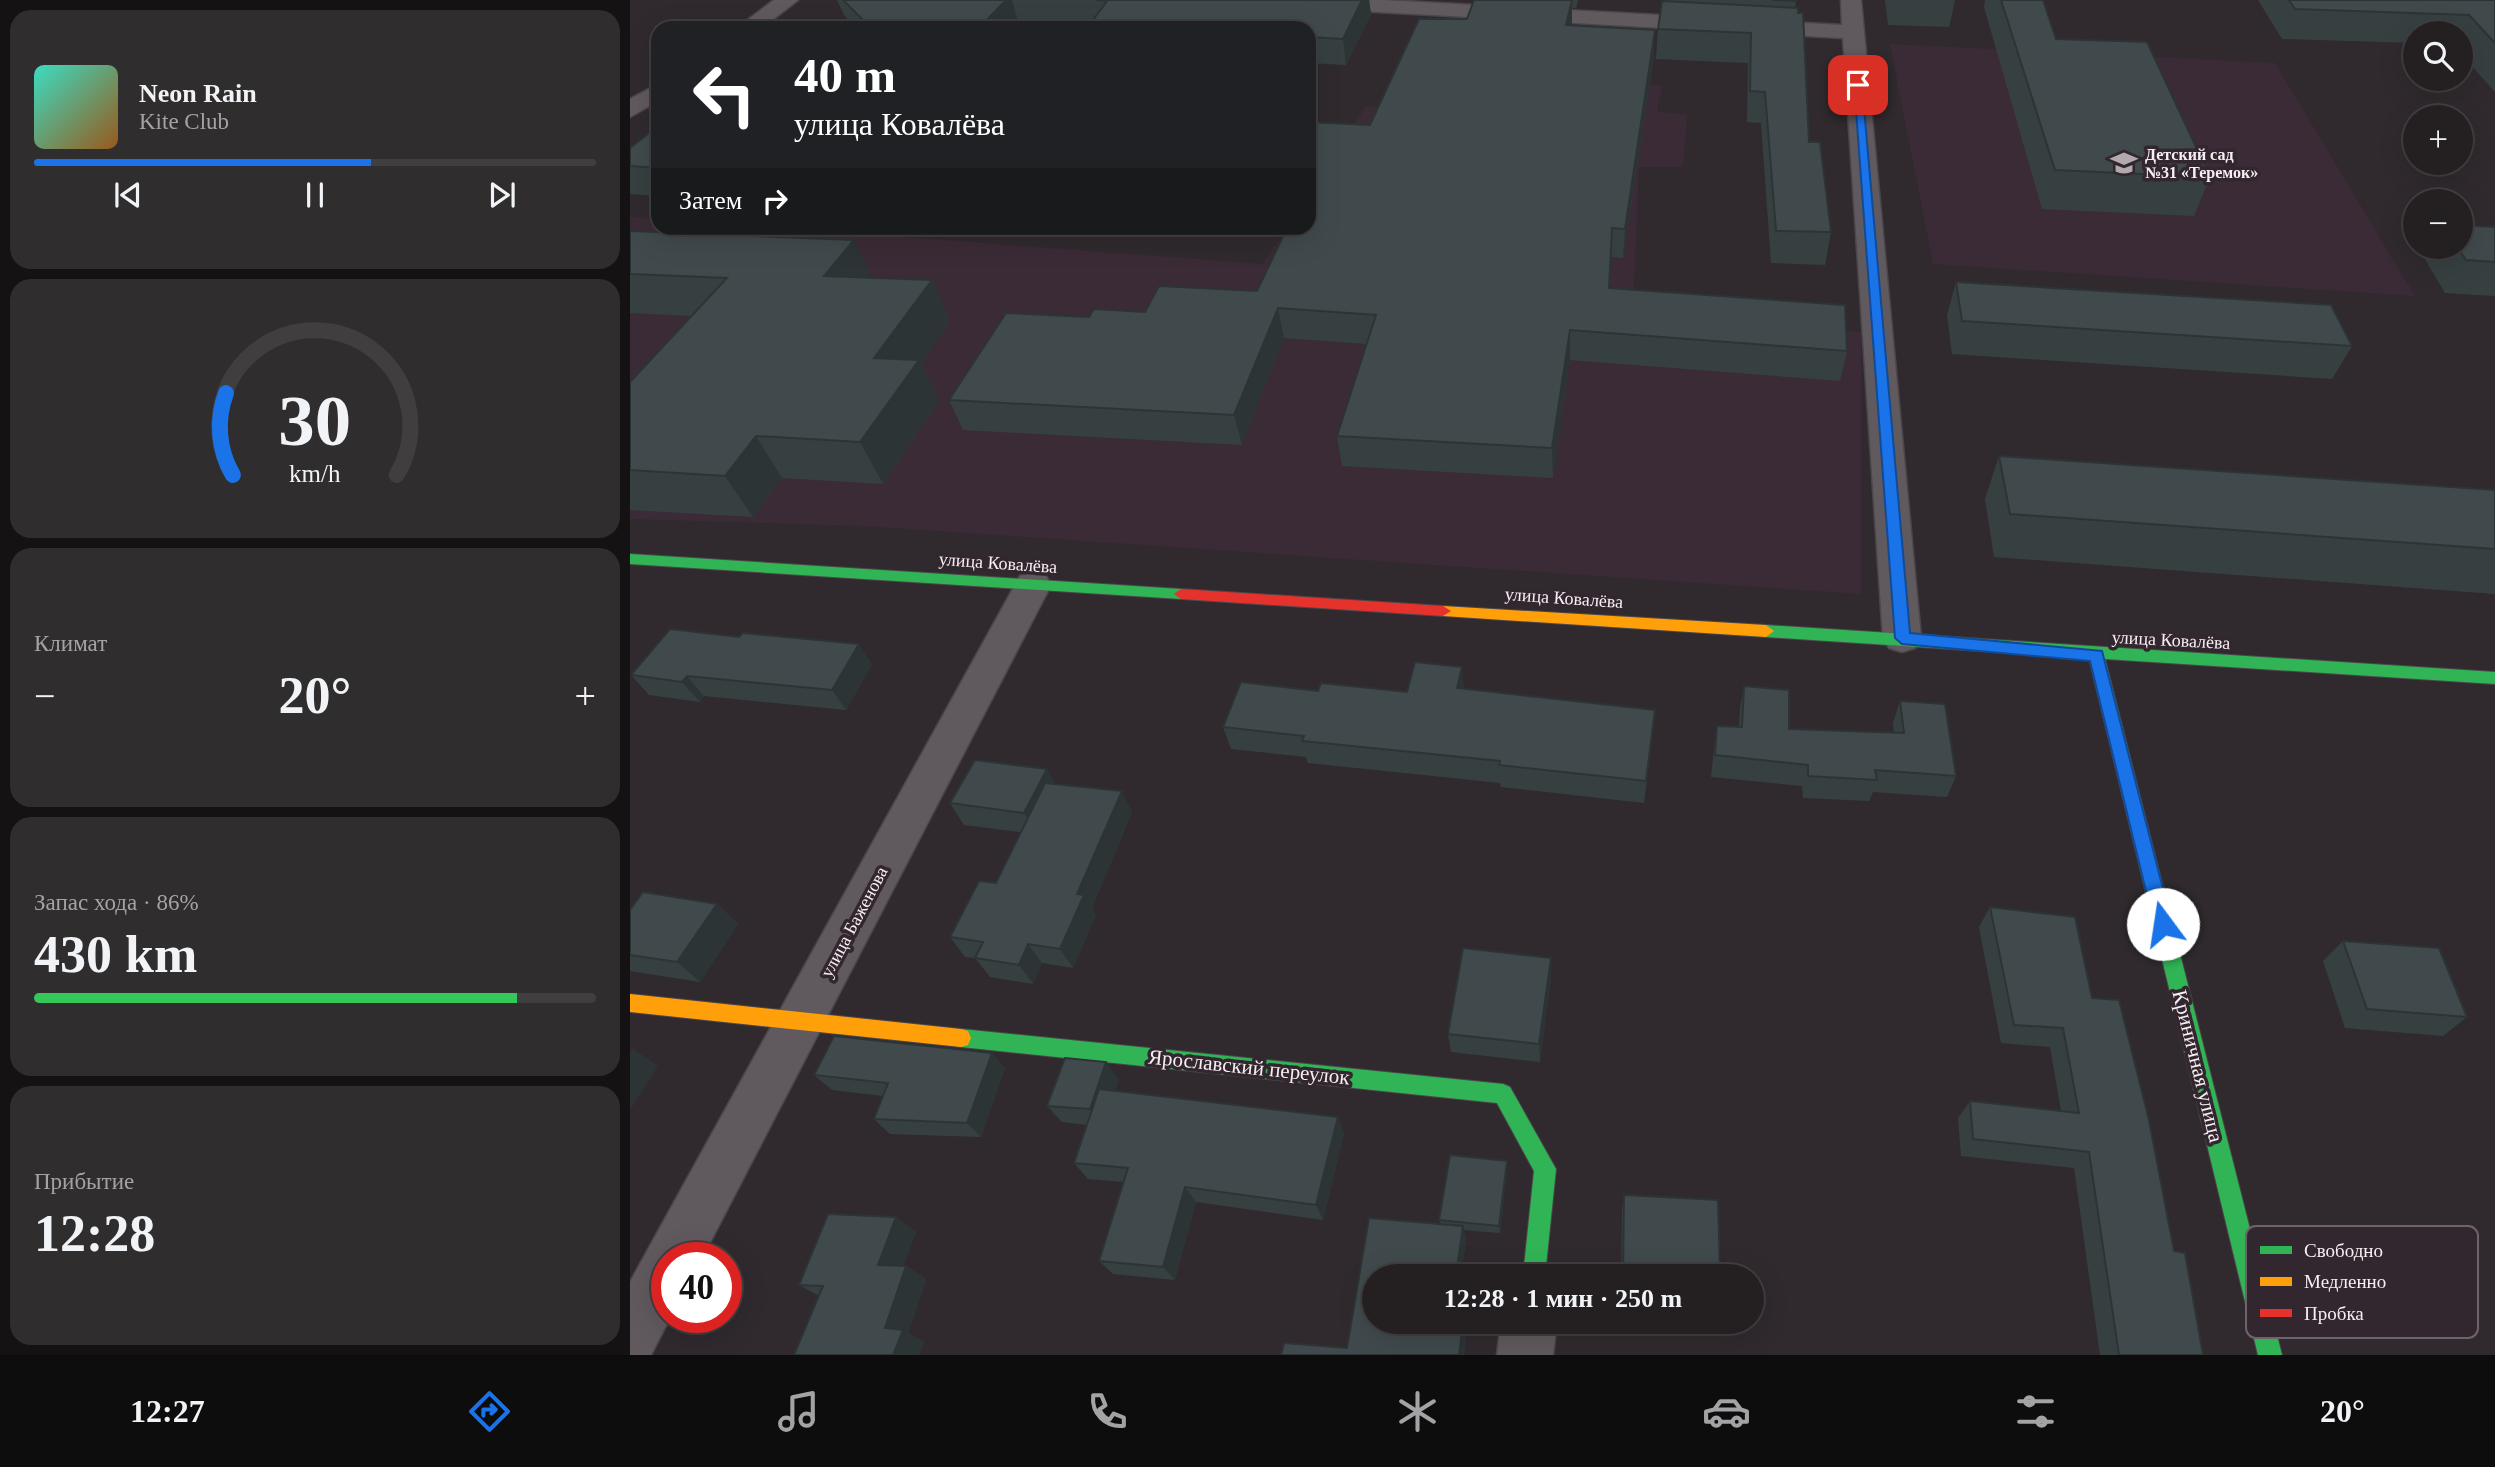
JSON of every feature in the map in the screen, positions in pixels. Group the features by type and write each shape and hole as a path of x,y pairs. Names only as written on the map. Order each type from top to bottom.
{"street":[{"path":"758,21 788,0"},
{"path":"1269,0 1853,32"},
{"path":"1851,0 1902,638"},
{"path":"630,110 651,96"},
{"name":"улица Ковалёва","path":"630,559 1902,638 2096,655 2495,678"},
{"name":"улица Баженова","path":"682,1242 1033,584"},
{"name":"Криничная улица","path":"2096,655 2246,1258"},
{"path":"630,1003 802,1020"},
{"name":"Ярославский переулок","path":"802,1020 1503,1094 1545,1169 1535,1264"},
{"path":"630,1337 651,1298"},
{"path":"1525,1355 1527,1334"},
{"name":"Криничная улица","path":"2266,1338 2270,1355"}],"shaded area":[{"name":"Детский сад №31 «Теремок»","path":"1890,44 2275,63 2415,296 1933,264"},
{"path":"1591,80 1662,86 1657,112 1687,115 1683,167 1639,167 1633,312 1861,332 1861,594 864,526 630,519 630,217 651,218 651,235 877,235 1263,264 1282,235 1316,235 1316,182 1366,106 1581,118"}],"building":[{"path":"843,0 1006,0 986,21 864,21"},
{"path":"1096,0 1362,0 1343,39 1316,37 1316,21 1092,21 1107,1"},
{"path":"1474,0 1572,0 1566,25 1655,30 1625,229 1612,228 1609,288 1845,305 1847,351 1570,330 1552,448 1337,436 1376,315 1278,308 1234,415 949,400 1006,313 1089,317 1094,309 1145,312 1159,286 1257,291 1284,235 1316,235 1316,122 1370,125 1419,19 1467,19"},
{"path":"2001,0 2043,0 2056,39 2147,42 2210,177 2055,170"},
{"path":"2289,0 2495,0 2495,43 2469,15 2295,9"},
{"path":"1662,1 1798,8 1798,13 1803,13 1809,142 1820,142 1831,232 1776,231 1765,92 1750,91 1751,33 1658,29"},
{"path":"651,132 651,168 630,166 630,148"},
{"path":"2473,226 2495,227 2495,262 2466,260 2473,259"},
{"path":"630,231 651,232 651,235 854,240 824,276 932,280 874,358 919,360 860,442 756,436 725,476 630,470 630,382 727,278 630,274"},
{"path":"1956,282 2331,305 2352,346 1962,321"},
{"path":"1999,456 2495,490 2495,549 2010,514"},
{"path":"670,629 739,637 743,633 859,644 832,690 687,676 682,682 631,675"},
{"path":"1415,662 1462,667 1457,688 1655,710 1646,781 1499,765 1500,761 1302,741 1304,736 1223,727 1241,682 1318,691 1321,683 1407,692"},
{"path":"1744,686 1789,690 1789,729 1904,733 1900,701 1945,704 1956,776 1875,770 1877,780 1808,776 1808,765 1715,755 1717,726 1742,727"},
{"path":"975,760 1047,769 1024,813 950,803"},
{"path":"1045,783 1122,791 1077,894 1084,895 1060,949 1028,944 1019,965 975,958 983,942 950,937 979,881 996,883"},
{"path":"643,892 717,904 677,962 630,955 630,910"},
{"path":"1990,907 2075,917 2092,998 2119,1000 2149,1120 2174,1251 2185,1253 2203,1355 2119,1355 2089,1152 1973,1139 1970,1101 2079,1113 2063,1028 2014,1025"},
{"path":"2343,941 2439,948 2467,1017 2367,1009"},
{"path":"1463,948 1551,958 1539,1044 1448,1034"},
{"path":"834,1036 992,1053 967,1123 874,1119 888,1083 814,1075"},
{"path":"1065,1058 1106,1062 1090,1109 1047,1106"},
{"path":"1099,1089 1338,1117 1316,1205 1185,1187 1163,1267 1099,1261 1128,1168 1074,1163"},
{"path":"1450,1155 1507,1161 1499,1226 1439,1220"},
{"path":"1624,1195 1718,1200 1720,1264 1623,1264"},
{"path":"828,1214 896,1217 878,1265 906,1266 885,1328 903,1330 893,1355 794,1355 823,1286 799,1285"},
{"path":"1369,1218 1463,1226 1458,1264 1362,1264 1362,1334 1461,1334 1459,1355 1281,1355 1284,1343 1347,1348"}],"traffic: fast":[{"path":"630,559 1181,594"},
{"path":"1766,631 2495,678"},
{"path":"2096,655 2246,1258"},
{"path":"961,1038 1503,1094 1545,1169 1535,1264"},
{"path":"2266,1338 2270,1355"}],"traffic: slow":[{"path":"1443,611 1766,631"},
{"path":"630,1003 961,1038"}],"traffic: jam":[{"path":"1181,594 1443,611"}],"place":[{"name":"Детский сад №31 «Теремок»","path":"2124,163"}],"route":[{"path":"1858,85 1902,638 1968,646 2096,655 2163,924"}]}
